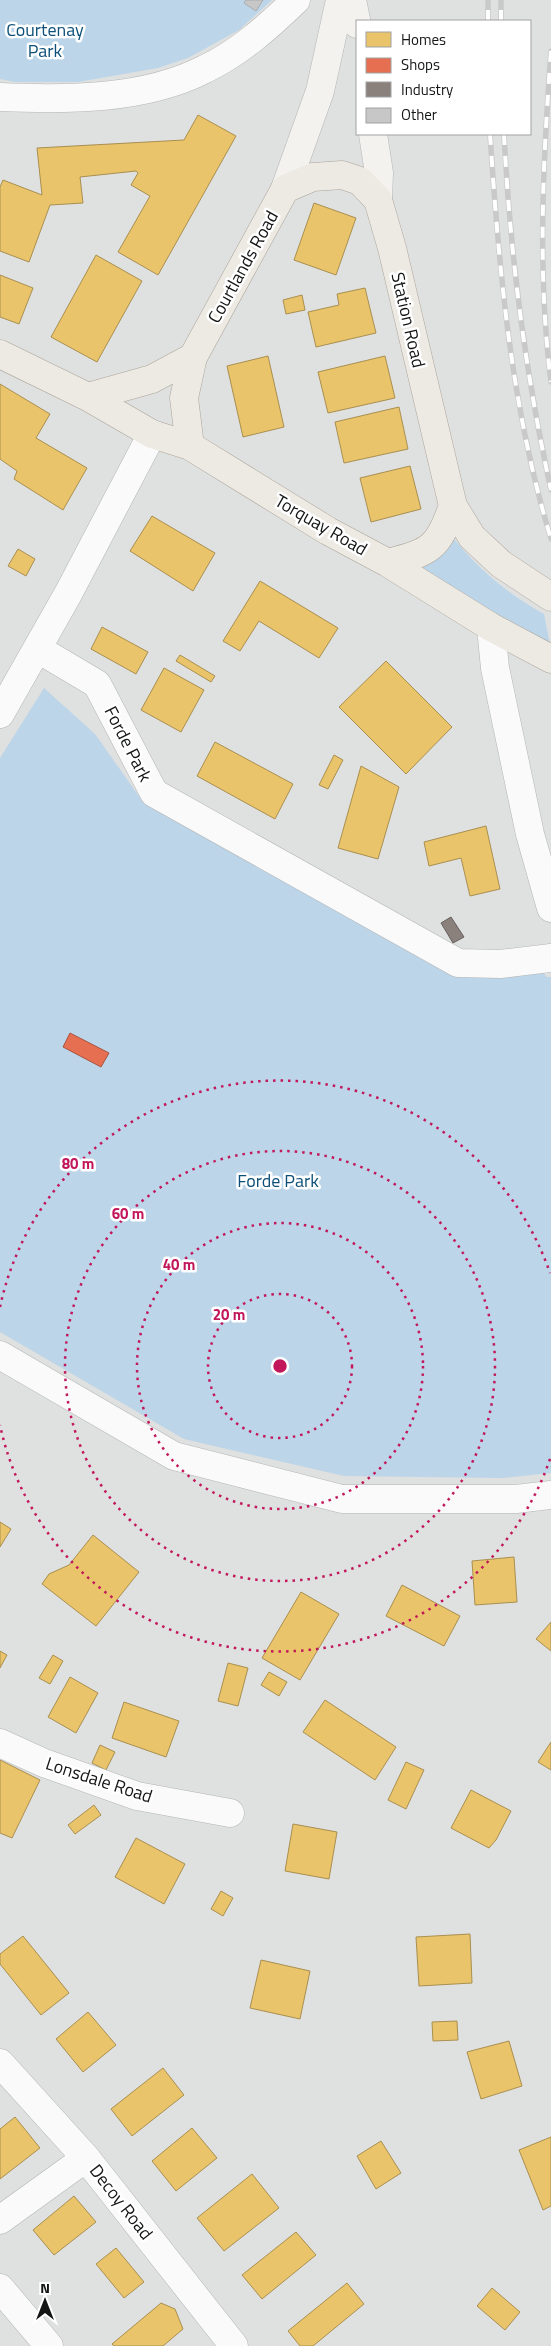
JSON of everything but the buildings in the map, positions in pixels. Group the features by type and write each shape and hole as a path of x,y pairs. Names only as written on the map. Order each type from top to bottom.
{"main road":[{"path":"285,189 320,91 340,0"},
{"path":"352,0 356,20"},
{"name":"Station Road","path":"373,135 379,173 378,200 392,248 453,506"},
{"path":"285,189 313,177 342,175 360,181 378,200"},
{"name":"Courtlands Road","path":"190,446 184,398 194,357 285,189"},
{"name":"Torquay Road","path":"0,354 88,397 152,434 190,446 328,531 388,564 491,627 551,659"},
{"path":"88,397 152,379 194,357"},
{"path":"388,564 422,554 442,535 453,506"},
{"path":"453,506 472,537 501,564 545,594"}],"street":[{"path":"0,97 67,99 113,95 171,82 206,69 243,45 272,23 296,0"},
{"path":"0,714 38,649 152,434"},
{"path":"491,627 495,668 530,834 551,908"},
{"name":"Forde Park","path":"38,649 97,684 154,794 458,962 500,964 551,958"},
{"path":"0,1355 174,1456 332,1497 342,1499 516,1499 551,1495"},
{"name":"Lonsdale Road","path":"0,1743 44,1763 137,1796 230,1813"},
{"name":"Decoy Road","path":"0,2064 86,2158 234,2346"},
{"path":"0,2220 86,2158"},
{"path":"0,2288 49,2346"}],"green space":[{"name":"Courtenay Park","path":"0,0 272,0 239,30 188,58 158,68 78,82 15,82 0,79"},
{"path":"451,535 493,579 517,598 544,614 550,644 456,592 415,566"},
{"name":"Forde Park","path":"44,688 95,734 141,799 434,959 537,967 547,977 551,977 551,1473 503,1478 344,1476 184,1439 0,1332 0,758"}],"railway":[{"path":"488,0 488,20"},
{"path":"501,0 501,20"},
{"path":"551,51 543,217 544,299 551,382"},
{"path":"490,135 503,288 516,389 537,489 551,539"},
{"path":"504,135 510,224 520,313 526,357 551,490"}]}
